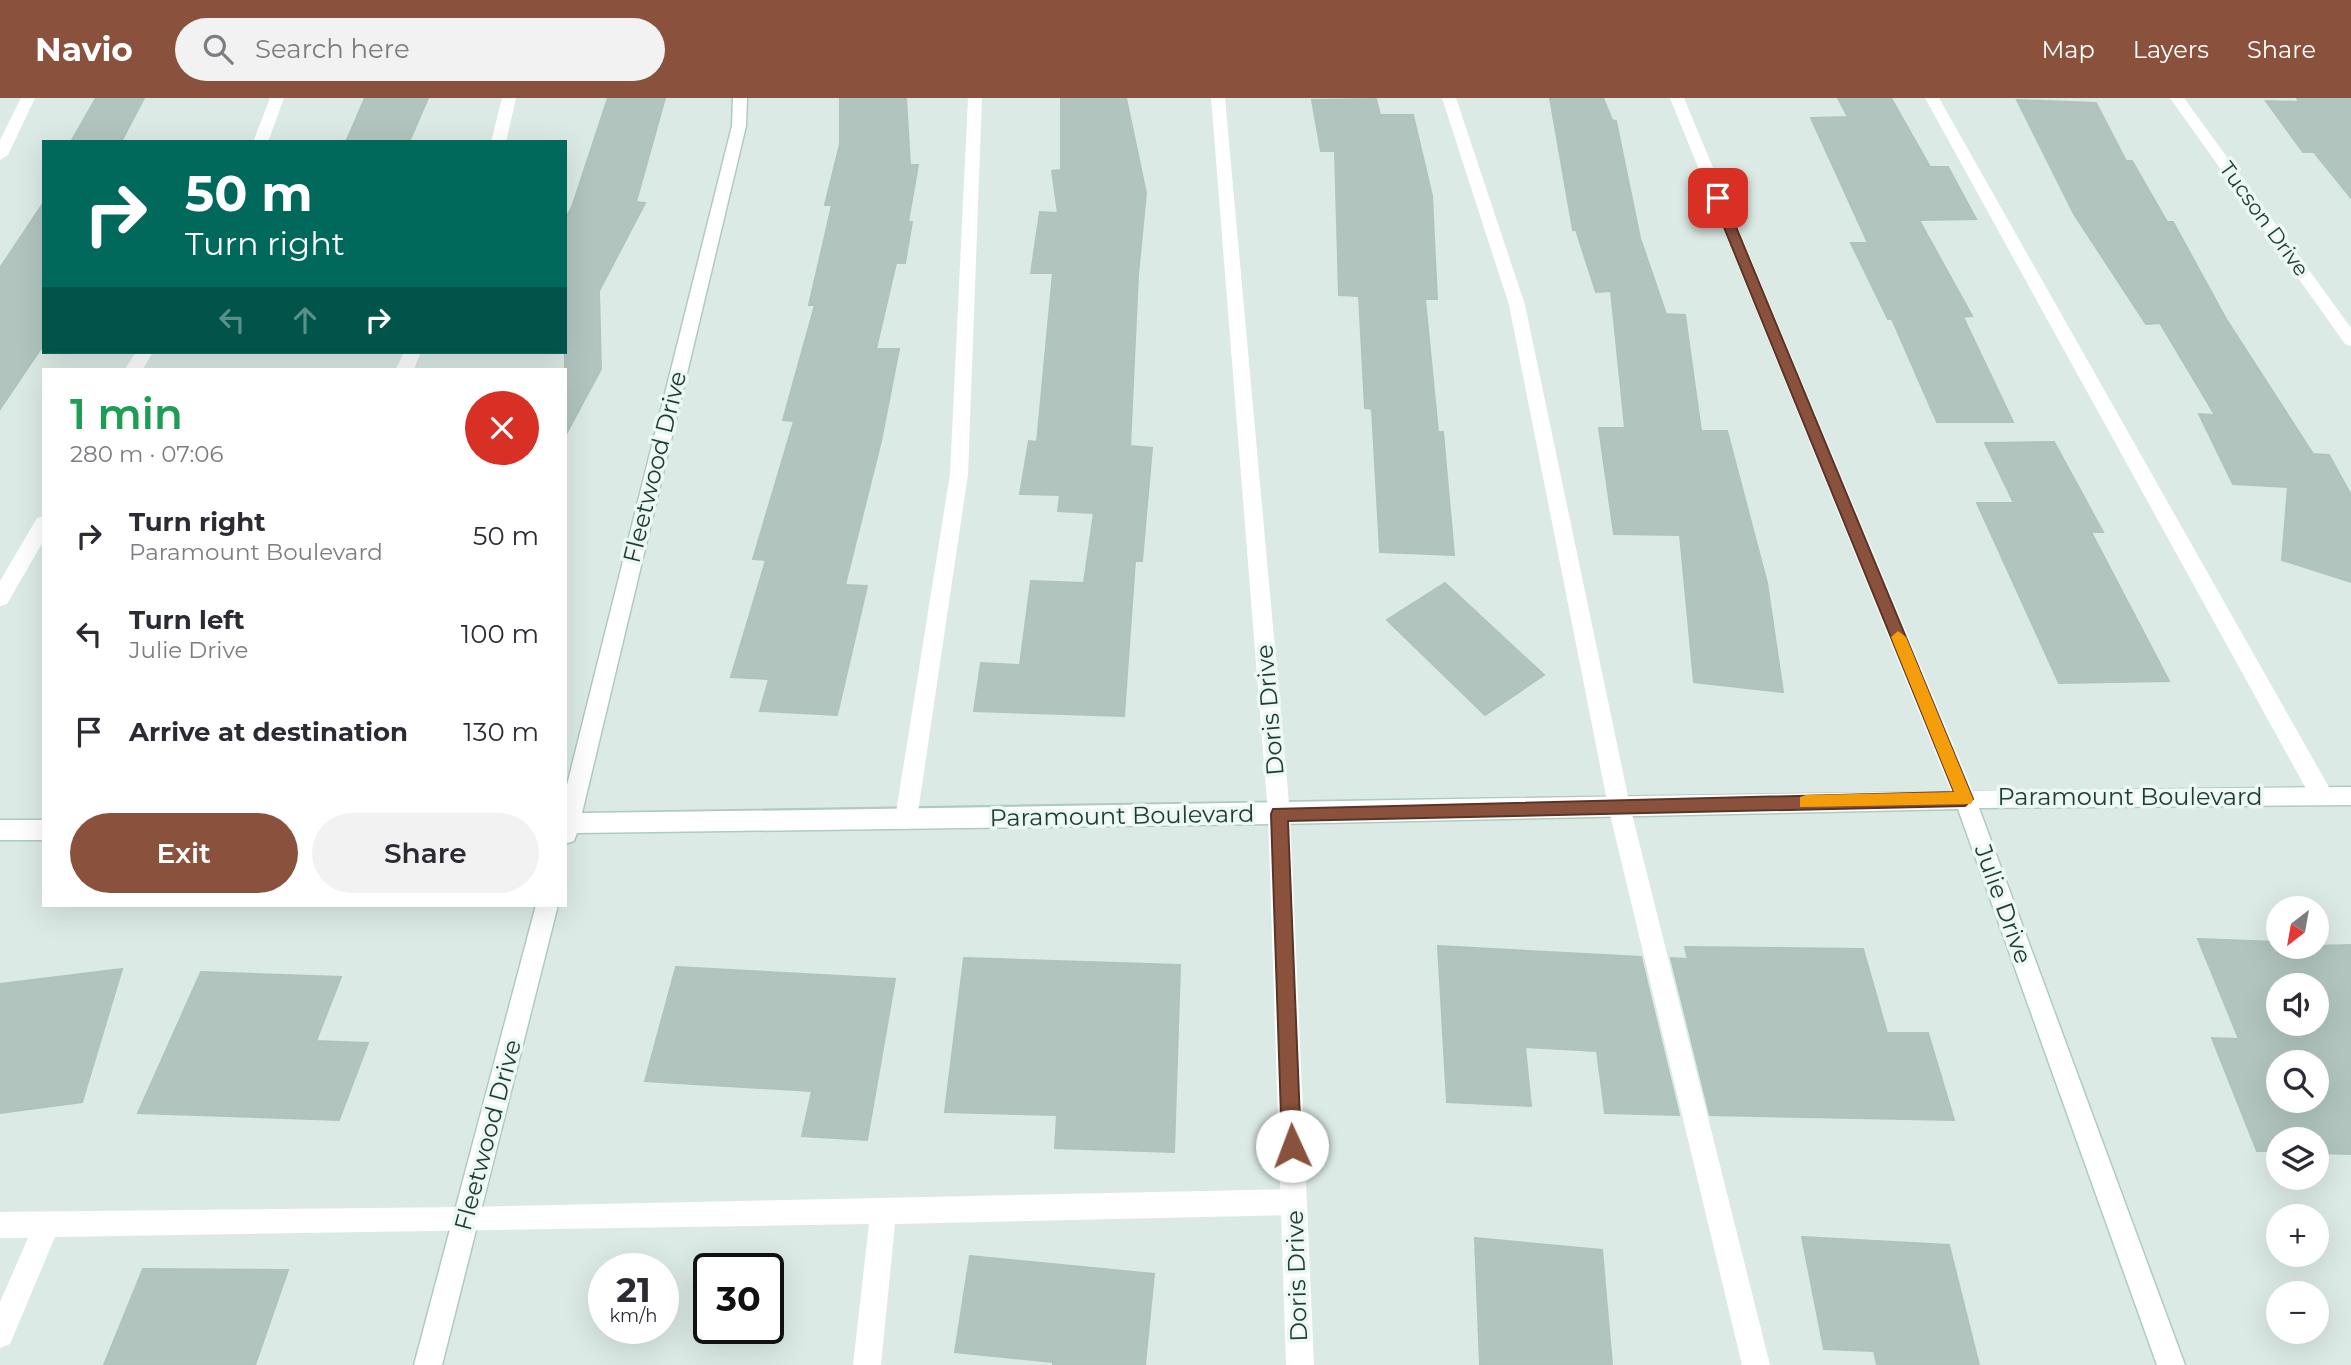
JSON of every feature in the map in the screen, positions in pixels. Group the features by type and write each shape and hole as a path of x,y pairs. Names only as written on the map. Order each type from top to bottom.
{"street":[{"path":"0,155 28,98"},
{"path":"261,140 277,98"},
{"path":"498,140 509,98"},
{"name":"Fleetwood Drive","path":"567,823 739,126 740,98"},
{"path":"906,819 959,474 975,98"},
{"name":"Doris Drive","path":"1218,98 1279,814 1300,1365"},
{"path":"1449,98 1517,305 1619,806 1756,1365"},
{"name":"Julie Drive","path":"1676,98 1965,799 2171,1365"},
{"path":"1932,98 2322,796"},
{"name":"Tucson Drive","path":"2177,98 2351,340"},
{"path":"0,598 42,526"},
{"name":"Paramount Boulevard","path":"567,827 1965,799 2351,796"},
{"path":"0,830 42,830"},
{"name":"Fleetwood Drive","path":"428,1365 546,907"},
{"path":"0,1225 466,1220 1294,1202"},
{"path":"867,1365 883,1211"},
{"path":"0,1334 47,1225"}],"building":[{"path":"96,98 144,98 122,140 72,140"},
{"path":"365,98 428,98 410,140 347,140"},
{"path":"608,98 665,98 636,202 645,203 599,291 601,369 567,432 567,216"},
{"path":"840,98 906,98 910,165 918,165 908,222 912,222 905,263 896,263 876,349 899,349 881,441 845,585 867,586 837,715 760,711 769,679 731,677 766,560 753,559 794,421 783,420 815,305 809,305 832,205 825,205 840,144"},
{"path":"1061,98 1126,98 1146,193 1138,275 1130,446 1152,448 1142,561 1135,561 1124,716 974,711 981,663 1020,665 1031,581 1084,583 1094,513 1058,511 1060,495 1020,494 1029,441 1037,442 1053,273 1031,273 1040,212 1058,213 1052,171 1061,170"},
{"path":"1550,98 1603,98 1612,120 1616,121 1640,238 1666,314 1685,315 1701,431 1727,431 1767,583 1783,692 1694,682 1680,535 1614,534 1599,428 1625,428 1611,291 1596,292 1576,230 1573,230"},
{"path":"1838,98 1891,98 1930,167 1948,167 1976,219 1919,220 1972,316 1963,317 2013,422 1937,422 1892,319 1888,319 1851,243 1868,243 1811,118 1848,117"},
{"path":"2297,98 2351,98 2351,198 2314,152 2303,152 2266,101 2299,102"},
{"path":"1376,99 1380,115 1413,115 1432,196 1437,299 1425,299 1438,432 1443,432 1454,555 1380,552 1372,409 1365,408 1359,296 1339,295 1335,151 1321,151 1312,100"},
{"path":"2017,100 2096,103 2126,161 2132,161 2167,222 2173,222 2226,319 2313,454 2329,455 2351,495 2351,582 2282,560 2288,487 2233,484 2199,414 2215,415 2160,323 2146,324 2074,214"},
{"path":"42,205 42,347 0,409 0,268"},
{"path":"2054,442 2103,532 2091,532 2169,681 2059,683 1977,503 2014,503 1985,443"},
{"path":"1445,583 1544,675 1485,715 1387,620"},
{"path":"2198,939 2266,942 2266,959 2329,959 2329,946 2351,945 2351,1154 2329,1153 2329,1127 2266,1127 2266,1151 2257,1151 2212,1038 2239,1039"},
{"path":"1438,946 1641,957 1679,1115 1605,1113 1597,1051 1525,1047 1531,1106 1447,1102"},
{"path":"1685,947 1863,949 1887,1033 1928,1033 1954,1120 1710,1115 1671,958 1688,959"},
{"path":"964,958 1180,965 1174,1152 1055,1148 1057,1115 945,1112"},
{"path":"676,967 895,979 867,1140 802,1136 812,1091 645,1081"},
{"path":"122,969 82,1102 0,1113 0,984"},
{"path":"201,972 341,977 316,1041 368,1043 339,1120 138,1113"},
{"path":"1802,1237 1949,1245 1979,1365 1877,1365 1874,1351 1824,1349"},
{"path":"1475,1238 1602,1250 1612,1365 1480,1365"},
{"path":"970,1256 1154,1274 1145,1365 1053,1365 1053,1362 955,1352"},
{"path":"143,1269 288,1270 255,1365 104,1365"}],"slow traffic":[{"path":"1806,802 1965,799 1898,637"}],"route":[{"path":"1292,1146 1279,814 1965,799 1718,198"}]}
